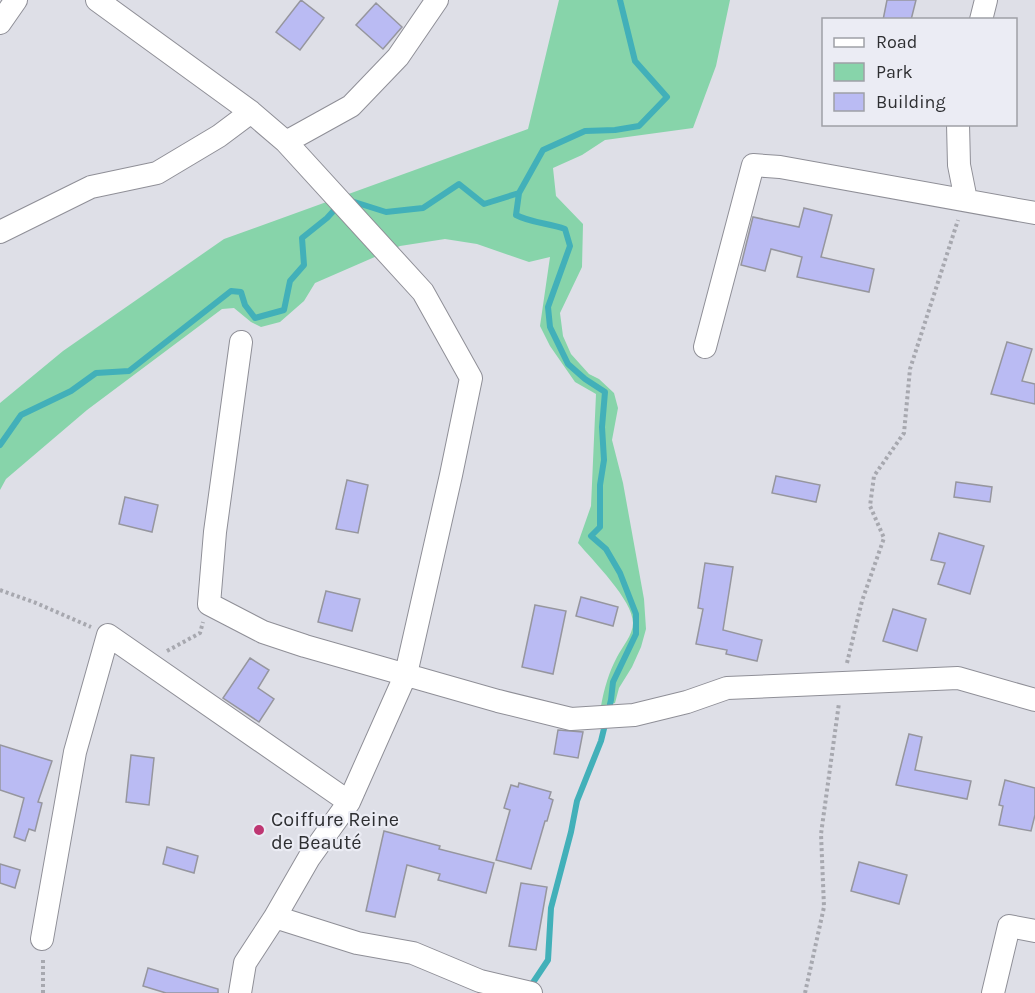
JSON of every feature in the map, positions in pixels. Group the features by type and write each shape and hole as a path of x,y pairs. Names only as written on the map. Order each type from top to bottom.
{"street":[{"path":"0,23 16,0"},
{"path":"97,0 251,112 286,142 423,292 471,378 452,475 406,674 349,802 309,858 245,963 240,993"},
{"path":"286,142 351,106 398,57 437,0"},
{"path":"982,18 986,0"},
{"path":"0,232 91,188 157,173 219,136 251,112"},
{"path":"958,126 959,165 966,200"},
{"path":"705,347 753,165 780,166 1035,213"},
{"path":"241,342 215,532 209,604 263,632 498,702 571,719 634,715 687,702 727,688 958,678 1035,700"},
{"path":"42,939 75,752 108,635 349,802"},
{"path":"275,917 357,943 413,953 480,981 531,993"},
{"path":"993,993 1009,926 1035,931"}],"path":[{"path":"805,993 824,907 821,834 842,684 861,601 884,538 870,506 874,476 904,433 910,369 966,200"},
{"path":"0,590 36,603 108,635"},
{"path":"146,662 200,633 209,604"},
{"path":"42,939 43,993"}],"green space":[{"path":"559,0 730,0 716,66 693,128 605,140 582,155 553,168 556,196 583,224 582,267 560,313 563,336 571,354 589,374 599,379 614,393 618,408 612,440 623,483 644,599 646,629 641,647 619,688 615,703 601,706 609,675 629,636 633,623 627,603 620,592 578,543 591,506 596,394 575,382 550,346 540,326 550,257 529,262 477,244 445,239 400,246 315,283 304,301 280,322 261,327 234,308 222,309 87,410 6,479 0,490 0,403 63,351 224,239 528,129"}],"building":[{"path":"301,0 324,18 300,50 276,32"},
{"path":"887,0 916,0 912,18 883,18"},
{"path":"376,3 402,27 383,49 356,25"},
{"path":"804,208 832,215 821,257 874,269 869,292 797,277 802,257 771,249 765,271 741,265 753,217 799,227"},
{"path":"1007,342 1032,349 1022,381 1035,384 1035,404 991,394"},
{"path":"776,476 820,485 816,502 772,493"},
{"path":"347,480 368,485 358,533 336,529"},
{"path":"956,482 992,487 990,502 954,497"},
{"path":"125,497 158,505 152,532 119,524"},
{"path":"939,533 984,546 970,594 938,584 945,563 931,560"},
{"path":"705,563 733,567 723,630 762,640 757,661 726,654 727,650 696,644 703,609 698,608"},
{"path":"326,591 360,599 352,631 318,622"},
{"path":"581,597 618,607 613,626 576,616"},
{"path":"535,605 566,611 553,674 522,667"},
{"path":"893,609 926,619 917,651 883,641"},
{"path":"250,658 269,670 258,688 274,699 259,722 223,698"},
{"path":"558,730 583,732 578,758 554,754"},
{"path":"909,734 922,737 915,770 971,781 967,799 896,785"},
{"path":"0,745 52,761 38,802 42,803 35,831 29,829 25,841 14,837 24,798 0,790"},
{"path":"131,755 154,758 149,805 126,802"},
{"path":"1005,780 1035,788 1035,815 1031,831 999,825 1003,806 999,805"},
{"path":"519,783 551,792 549,798 553,800 531,869 496,860 510,810 504,808 511,785 518,787"},
{"path":"384,831 440,846 439,849 494,863 486,893 438,880 440,874 407,865 395,917 366,911"},
{"path":"167,847 198,856 194,873 163,864"},
{"path":"859,862 907,875 899,904 851,891"},
{"path":"0,864 20,870 15,888 0,883"},
{"path":"521,883 547,887 536,950 509,946"},
{"path":"148,968 218,989 218,993 166,993 143,986"}],"waterway":[{"path":"348,200 386,212 423,208 459,184 484,204 519,193 543,150 585,131 639,126 667,97 635,61 620,0"},
{"path":"519,193 516,215 565,229 570,246 548,307 550,327 568,364 605,392 600,527 591,536 606,549 620,573 636,614 636,634 613,682 601,741 577,801 551,908 548,960 530,987"},
{"path":"0,445 21,415 71,391 96,373 129,371 231,291 241,292 245,305 255,318 284,310 290,281 304,265 302,238 338,206"}],"place":[{"name":"Coiffure Reine de Beauté","path":"259,830"}]}
